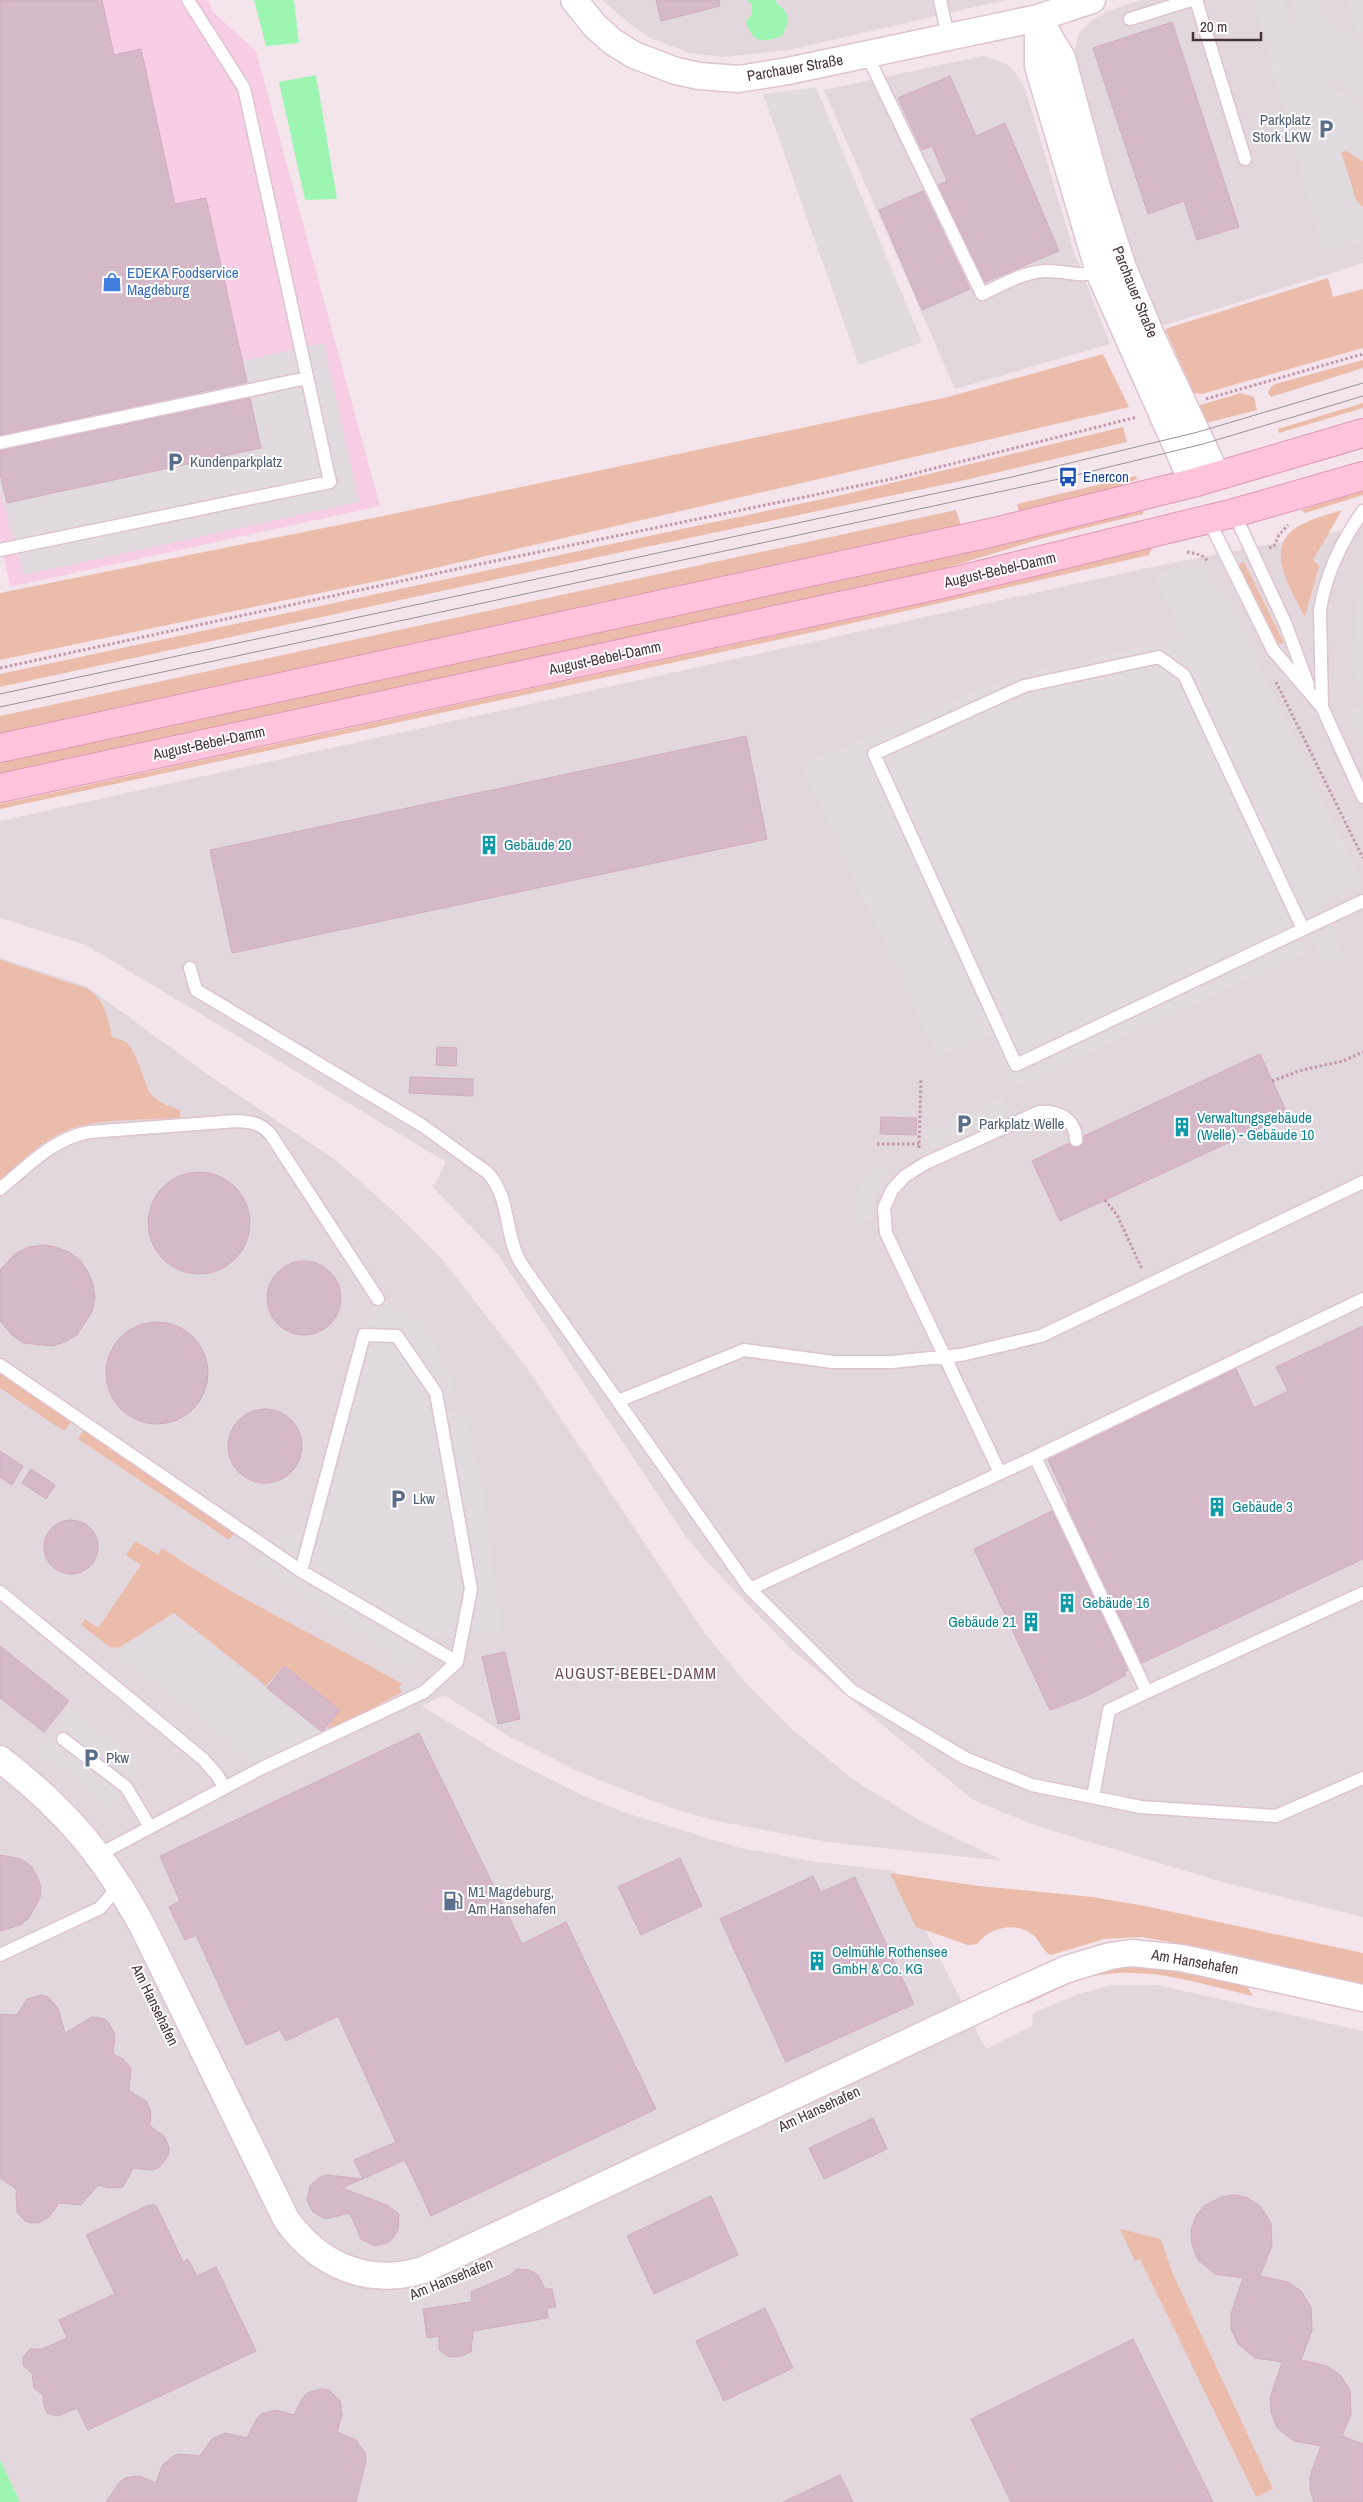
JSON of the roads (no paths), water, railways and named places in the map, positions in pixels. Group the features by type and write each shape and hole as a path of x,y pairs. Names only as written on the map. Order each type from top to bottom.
{"main road":[{"path":"0,748 990,534 1205,479 1363,433"},
{"name":"August-Bebel-Damm","path":"0,788 942,584 1234,513 1363,476"},
{"path":"1205,479 1234,513"},
{"path":"1205,479 1208,519"}],"street":[{"name":"Parchauer Straße","path":"574,0 595,26 613,42 634,55 655,64 699,76 722,78 755,77 867,55 946,26 1038,18 1092,0"},
{"name":"Parchauer Straße","path":"1038,18 1038,66 1099,272 1205,479"},
{"name":"Parchauer Straße","path":"1038,18 1062,58 1097,187 1122,265 1151,335 1205,479"},
{"name":"Am Hansehafen","path":"0,1759 53,1803 98,1855 120,1886 143,1927 283,2215 303,2240 326,2259 348,2270 374,2276 400,2275 423,2270 1002,1998 1090,1961 1120,1954 1159,1954 1363,1998"}],"lane":[{"path":"0,550 330,482 244,88 188,0"},
{"path":"940,0 946,26"},
{"path":"1130,19 1191,0"},
{"path":"1196,0 1245,159"},
{"path":"867,55 982,294 1038,271 1056,271 1084,276 1099,272"},
{"path":"0,443 307,378"},
{"path":"1322,707 1320,610 1322,598 1340,547 1363,511"},
{"path":"1234,513 1286,625 1312,694"},
{"path":"1208,519 1273,650 1322,707 1363,797"},
{"path":"1303,928 1184,675 1159,657 1024,686 874,754 1016,1065 1363,901"},
{"path":"190,968 196,990 415,1122 488,1173 502,1194 511,1242 520,1262 750,1589 851,1690 964,1758 1032,1785 1141,1807 1276,1816 1363,1778"},
{"path":"1000,1473 888,1238 884,1222 884,1208 895,1185 905,1176 926,1163 1039,1112 1055,1112 1065,1117 1075,1130 1076,1140"},
{"path":"0,1189 54,1144 80,1134 237,1122 258,1124 271,1135 378,1299"},
{"path":"618,1401 744,1350 833,1362 892,1362 998,1348 1041,1336 1363,1182"},
{"path":"750,1589 1035,1457 1363,1299"},
{"path":"98,1855 224,1787 424,1692 457,1662 471,1589 436,1393 397,1336 364,1335 301,1571"},
{"path":"0,1365 301,1571 457,1662"},
{"path":"1035,1457 1147,1692"},
{"path":"0,1592 203,1759 217,1775 224,1787"},
{"path":"1093,1798 1109,1710 1363,1593"},
{"path":"63,1739 126,1787 150,1827"},
{"path":"0,1955 100,1908 120,1886"}],"tram line":[{"path":"0,694 1012,477 1198,432 1363,383"},
{"path":"0,707 1068,477 1203,444 1363,396"}],"place":[{"name":"Parkplatz Stork LKW","path":"1326,129"},
{"name":"EDEKA Foodservice Magdeburg","path":"112,282"},
{"name":"Kundenparkplatz","path":"175,462"},
{"name":"Enercon","path":"1068,477"},
{"name":"Gebäude 20","path":"489,845"},
{"name":"Parkplatz Welle","path":"964,1124"},
{"name":"Verwaltungsgebäude (Welle) - Gebäude 10","path":"1182,1127"},
{"name":"Lkw","path":"398,1499"},
{"name":"Gebäude 3","path":"1217,1507"},
{"name":"Gebäude 16","path":"1067,1603"},
{"name":"Gebäude 21","path":"1031,1622"},
{"name":"Pkw","path":"91,1758"},
{"name":"M1 Magdeburg, Am Hansehafen","path":"453,1901"},
{"name":"Oelmühle Rothensee GmbH & Co. KG","path":"817,1961"}],"district":[{"name":"AUGUST-BEBEL-DAMM","path":"636,1673"}]}
